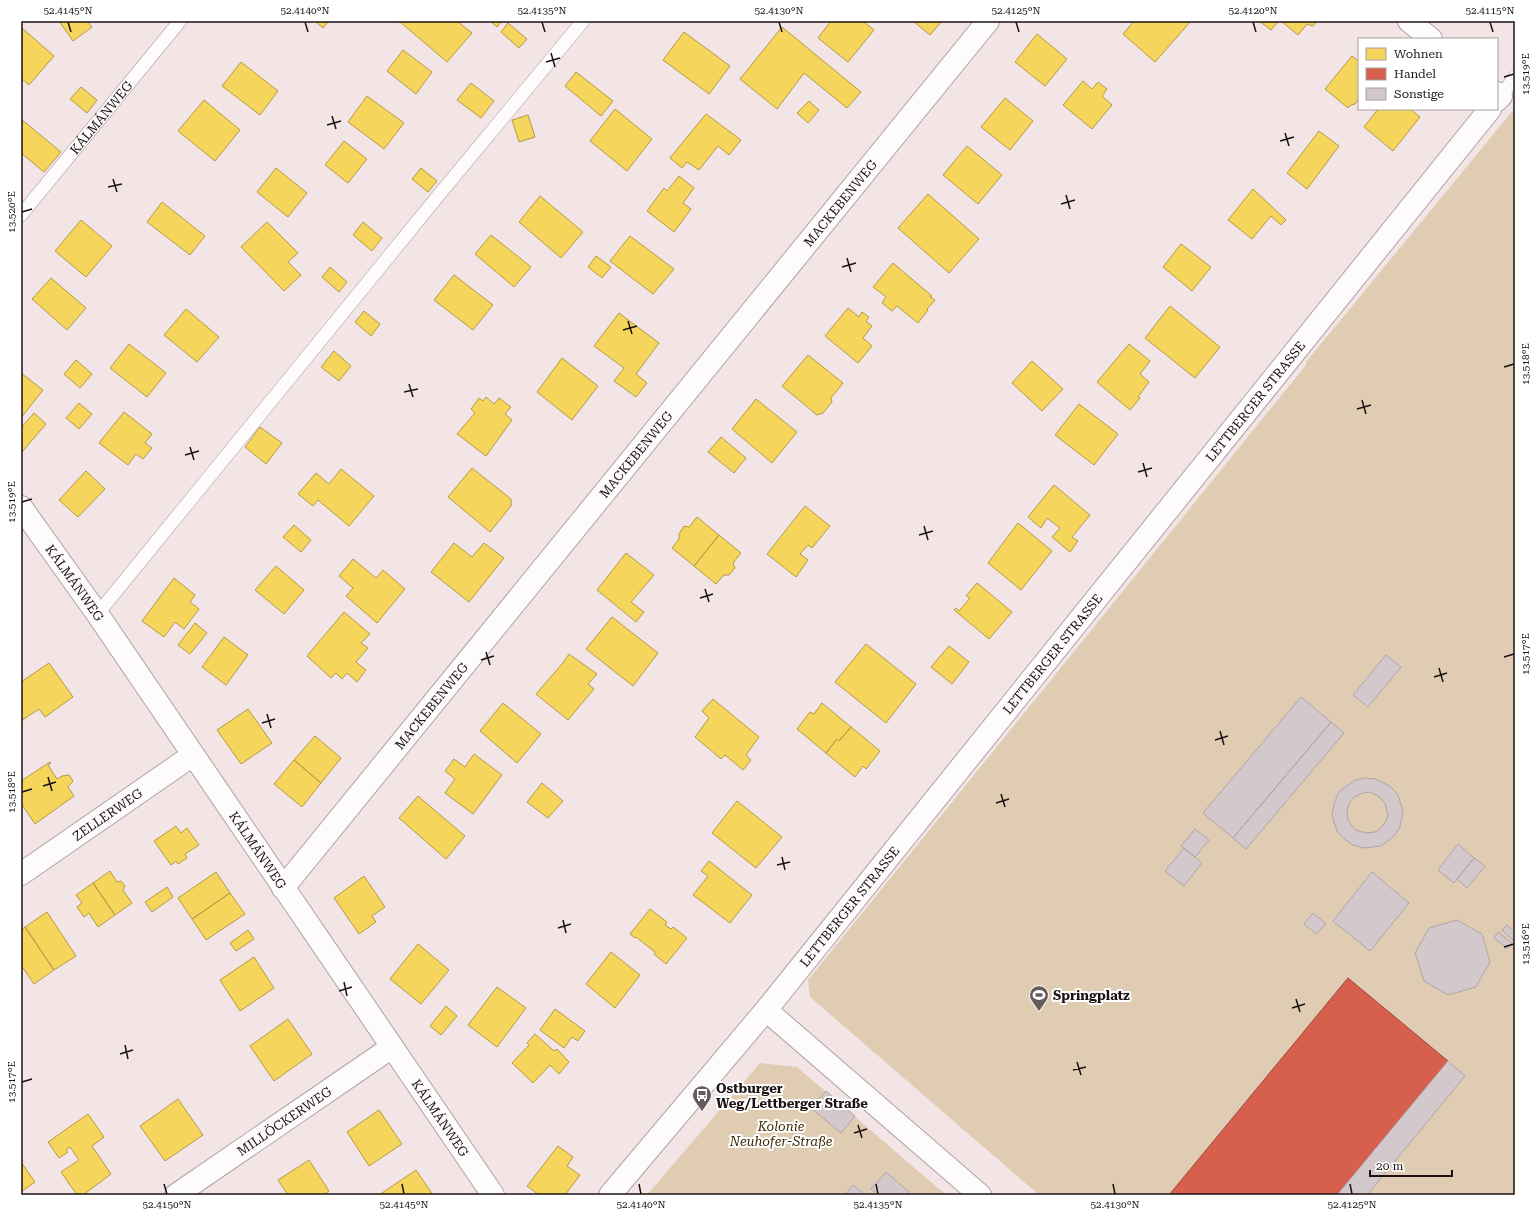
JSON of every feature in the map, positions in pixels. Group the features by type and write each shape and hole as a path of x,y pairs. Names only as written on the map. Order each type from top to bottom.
{"street":[{"name":"MACKEBENWEG","path":"283,888 988,21"},
{"path":"1409,21 1430,38"},
{"name":"LETTBERGER STRASSE","path":"610,1195 766,1010 1487,110"},
{"name":"KÁLMÁNWEG","path":"21,507 96,612 493,1195"},
{"name":"ZELLERWEG","path":"21,874 193,755"},
{"path":"766,1010 980,1195"},
{"name":"MILLÖCKERWEG","path":"176,1195 392,1048"}],"lane":[{"name":"KÁLMÁNWEG","path":"21,215 180,21"},
{"path":"96,612 104,606 428,208 583,21"},
{"path":"1498,97 1515,78"}],"green space":[{"path":"1515,108 1515,1195 1039,1195 810,997 808,980 1306,365 1306,362"},
{"name":"Kolonie Neuhofer-Straße","path":"760,1063 797,1067 946,1195 647,1195"}],"building: Wohnen":[{"path":"59,21 87,21 92,27 73,41"},
{"path":"315,21 329,21 323,28"},
{"path":"399,21 457,21 472,33 447,62"},
{"path":"490,21 502,21 497,27"},
{"path":"831,21 863,21 874,30 848,62 818,38"},
{"path":"913,21 942,21 930,35"},
{"path":"1134,21 1191,21 1155,62 1123,34"},
{"path":"1259,21 1279,21 1271,30"},
{"path":"1281,21 1317,21 1313,26 1307,24 1298,35"},
{"path":"508,23 527,39 519,48 501,32"},
{"path":"782,27 861,92 847,108 804,73 777,109 740,79"},
{"path":"22,28 54,56 29,85 21,78"},
{"path":"684,32 730,66 709,94 663,60"},
{"path":"1037,34 1067,59 1045,86 1015,62"},
{"path":"403,50 432,72 416,94 387,71"},
{"path":"1352,56 1358,60 1358,100 1355,104 1348,108 1325,89"},
{"path":"241,62 278,91 260,115 222,86"},
{"path":"576,72 613,101 601,116 565,86"},
{"path":"1083,81 1092,89 1098,82 1107,89 1102,96 1112,105 1092,129 1063,105"},
{"path":"471,83 494,101 481,118 457,100"},
{"path":"81,87 97,100 87,113 70,99"},
{"path":"367,96 404,123 384,149 348,122"},
{"path":"1005,98 1033,121 1010,150 981,127"},
{"path":"204,100 240,130 215,161 178,131"},
{"path":"809,101 819,110 808,123 797,113"},
{"path":"615,109 652,139 627,171 590,141"},
{"path":"1377,110 1411,110 1420,117 1393,151 1364,127"},
{"path":"706,114 741,140 729,155 718,146 699,170 687,162 682,168 670,158"},
{"path":"528,115 535,137 519,142 512,120"},
{"path":"21,119 61,152 44,172 21,153"},
{"path":"1319,131 1339,146 1307,189 1287,173"},
{"path":"344,141 367,159 348,183 325,165"},
{"path":"967,146 1002,175 978,204 943,175"},
{"path":"276,168 307,193 288,217 257,192"},
{"path":"421,168 437,181 428,192 412,179"},
{"path":"679,176 694,188 683,203 691,209 674,232 647,211 664,188 667,191"},
{"path":"1253,189 1286,220 1281,225 1271,216 1252,239 1228,220"},
{"path":"928,194 979,239 949,273 898,228"},
{"path":"540,196 583,232 561,258 519,222"},
{"path":"162,202 205,236 190,255 147,222"},
{"path":"81,220 112,246 86,277 55,251"},
{"path":"267,222 298,253 288,262 301,275 284,291 241,247"},
{"path":"363,222 382,238 372,251 353,235"},
{"path":"491,235 531,267 514,287 475,254"},
{"path":"630,236 674,269 653,294 610,261"},
{"path":"1181,244 1211,267 1192,291 1163,267"},
{"path":"596,256 611,267 602,278 588,267"},
{"path":"893,263 935,300 918,323 897,306 892,311 882,303 886,297 873,287"},
{"path":"330,267 347,282 339,292 322,277"},
{"path":"454,275 493,305 473,330 434,300"},
{"path":"51,278 86,308 67,330 32,299"},
{"path":"1170,306 1220,347 1195,378 1145,338"},
{"path":"848,308 859,317 862,312 869,317 866,321 872,326 863,338 872,346 858,363 825,336"},
{"path":"186,309 219,337 197,362 164,335"},
{"path":"364,311 380,324 371,336 355,322"},
{"path":"619,313 659,343 636,374 647,383 636,397 614,381 624,368 594,346"},
{"path":"129,344 166,373 147,397 110,368"},
{"path":"1129,344 1150,361 1140,374 1149,382 1138,397 1140,398 1130,410 1097,382"},
{"path":"334,351 351,366 339,381 321,367"},
{"path":"808,355 843,383 831,398 832,402 823,413 817,415 782,386"},
{"path":"562,358 598,386 572,420 537,392"},
{"path":"76,360 92,374 80,388 64,374"},
{"path":"1032,361 1063,389 1042,411 1012,383"},
{"path":"21,373 43,390 21,418"},
{"path":"486,397 494,404 499,398 511,407 505,414 512,420 486,456 457,434 475,413 471,409 479,398 483,401"},
{"path":"756,399 797,432 772,463 732,429"},
{"path":"79,403 92,414 79,429 66,418"},
{"path":"1079,404 1118,434 1094,465 1055,435"},
{"path":"124,412 152,434 145,443 152,448 143,459 136,454 128,465 99,443"},
{"path":"34,413 46,424 22,452 21,428"},
{"path":"260,427 282,443 266,464 245,447"},
{"path":"721,437 746,458 734,473 708,452"},
{"path":"472,468 511,499 511,506 490,532 448,497"},
{"path":"341,469 374,496 349,526 318,500 313,506 298,494 316,473 329,484"},
{"path":"86,471 105,489 78,517 59,500"},
{"path":"1054,485 1090,515 1072,537 1078,541 1070,552 1052,537 1060,528 1047,518 1041,528 1028,517"},
{"path":"805,506 830,526 812,548 808,545 800,554 808,560 796,577 767,554"},
{"path":"697,517 719,535 694,566 672,548 679,539 679,534 684,526 689,527"},
{"path":"1018,523 1052,551 1021,590 988,563"},
{"path":"294,525 311,540 301,552 283,537"},
{"path":"719,535 741,553 733,563 735,568 729,575 724,575 716,584 694,566"},
{"path":"454,543 472,557 484,543 504,558 469,602 431,572"},
{"path":"626,553 654,575 631,602 644,612 636,622 597,590"},
{"path":"353,559 376,578 383,570 405,589 377,623 346,596 353,588 339,576"},
{"path":"276,566 304,590 284,614 255,590"},
{"path":"174,578 195,595 190,602 199,609 184,629 175,622 164,637 142,621"},
{"path":"977,583 1012,612 989,639 954,610 956,608 959,611 970,598 966,596"},
{"path":"344,612 370,634 361,643 368,648 356,662 366,670 357,682 347,673 342,679 336,673 331,678 307,656"},
{"path":"612,617 658,653 633,686 586,649"},
{"path":"195,623 207,633 190,654 178,645"},
{"path":"224,637 248,655 226,685 202,667"},
{"path":"866,644 916,684 886,723 835,682"},
{"path":"949,646 969,662 952,684 931,667"},
{"path":"569,654 597,674 588,684 594,689 568,720 536,694"},
{"path":"49,663 73,697 45,717 39,709 21,721 21,682"},
{"path":"713,699 759,737 746,755 751,760 743,770 725,755 721,759 695,737 709,718 702,711"},
{"path":"503,703 541,734 517,763 480,731"},
{"path":"822,703 851,727 839,741 837,739 826,753 797,729 810,712 814,714"},
{"path":"248,709 272,743 241,764 217,730"},
{"path":"851,727 880,751 866,769 863,766 855,777 826,753 837,739 839,741"},
{"path":"315,736 341,758 321,783 294,760"},
{"path":"474,754 502,775 473,814 445,793 455,779 445,771 454,759 465,767"},
{"path":"294,760 321,783 302,807 274,784"},
{"path":"50,762 51,763 48,765 57,779 62,776 69,775 73,781 68,787 74,796 35,824 21,803 21,781"},
{"path":"542,783 563,801 548,818 527,802"},
{"path":"418,796 465,836 446,859 399,818"},
{"path":"737,801 782,837 756,868 712,833"},
{"path":"176,826 181,833 187,828 199,845 185,854 187,858 178,864 176,861 171,865 154,841"},
{"path":"709,861 752,895 730,923 693,895 708,876 701,871"},
{"path":"110,871 117,882 121,881 125,886 123,890 132,903 115,915 93,883"},
{"path":"216,872 230,893 192,919 178,898"},
{"path":"364,876 385,907 372,916 376,922 359,934 334,898"},
{"path":"93,883 115,915 98,927 89,913 84,917 77,907 82,903 76,895"},
{"path":"167,887 173,897 152,912 145,902"},
{"path":"230,893 245,914 206,940 192,919"},
{"path":"650,909 667,922 665,925 671,929 673,927 687,938 666,964 654,954 655,952 630,934"},
{"path":"47,912 76,956 54,970 25,927"},
{"path":"25,927 54,970 34,984 21,965 21,930"},
{"path":"248,930 254,939 236,951 230,943"},
{"path":"418,944 449,970 421,1004 390,979"},
{"path":"611,952 640,975 615,1008 586,984"},
{"path":"254,957 274,988 240,1011 220,980"},
{"path":"497,987 526,1008 497,1047 468,1025"},
{"path":"446,1006 457,1016 441,1035 430,1026"},
{"path":"555,1009 585,1031 578,1041 572,1037 564,1048 540,1030"},
{"path":"288,1019 312,1054 274,1081 250,1046"},
{"path":"535,1034 554,1051 557,1049 569,1062 559,1074 550,1065 533,1083 512,1063 529,1045 527,1043"},
{"path":"178,1099 203,1135 165,1161 140,1126"},
{"path":"379,1110 402,1144 369,1166 347,1132"},
{"path":"88,1114 104,1137 92,1146 111,1174 83,1195 77,1195 61,1172 79,1160 70,1147 66,1150 68,1152 59,1158 48,1142"},
{"path":"558,1146 573,1157 567,1166 580,1175 565,1195 539,1195 527,1186"},
{"path":"309,1160 329,1191 323,1195 288,1195 278,1180"},
{"path":"21,1162 35,1182 21,1192"},
{"path":"416,1170 433,1195 379,1195"}],"building: Handel":[{"path":"1348,978 1448,1061 1337,1195 1169,1195"}],"building: Sonstige":[{"path":"1386,655 1401,667 1368,707 1353,695"},
{"path":"1301,697 1331,722 1233,838 1203,813"},
{"path":"1331,722 1344,733 1246,849 1233,838"},
{"path":"1365,778 1376,779 1391,787 1398,795 1403,811 1400,827 1394,836 1381,846 1364,848 1353,845 1344,839 1337,831 1332,815 1334,804 1341,790 1355,780","holes":["1369,792 1378,796 1385,803 1388,815 1386,821 1380,829 1375,832 1366,833 1356,830 1348,820 1347,811 1350,802 1354,797 1363,793"]},
{"path":"1195,829 1209,840 1195,857 1181,846"},
{"path":"1458,844 1474,858 1454,883 1438,870"},
{"path":"1184,848 1202,863 1184,886 1165,871"},
{"path":"1474,858 1485,866 1467,888 1457,879"},
{"path":"1372,872 1409,903 1370,951 1333,921"},
{"path":"1313,913 1326,924 1316,934 1304,924"},
{"path":"1457,920 1482,934 1490,962 1476,987 1448,995 1424,981 1415,953 1429,928"},
{"path":"1507,925 1515,932 1514,941 1502,930"},
{"path":"1498,932 1512,943 1507,949 1494,938"},
{"path":"1448,1061 1465,1076 1367,1195 1337,1195"},
{"path":"826,1091 855,1116 841,1133 811,1108"},
{"path":"886,1172 909,1192 906,1195 878,1195 871,1189"},
{"path":"853,1185 865,1195 845,1195"}],"place":[{"name":"Springplatz","path":"1039,1012"},
{"name":"Ostburger Weg/Lettberger Straße","path":"702,1112"}]}
